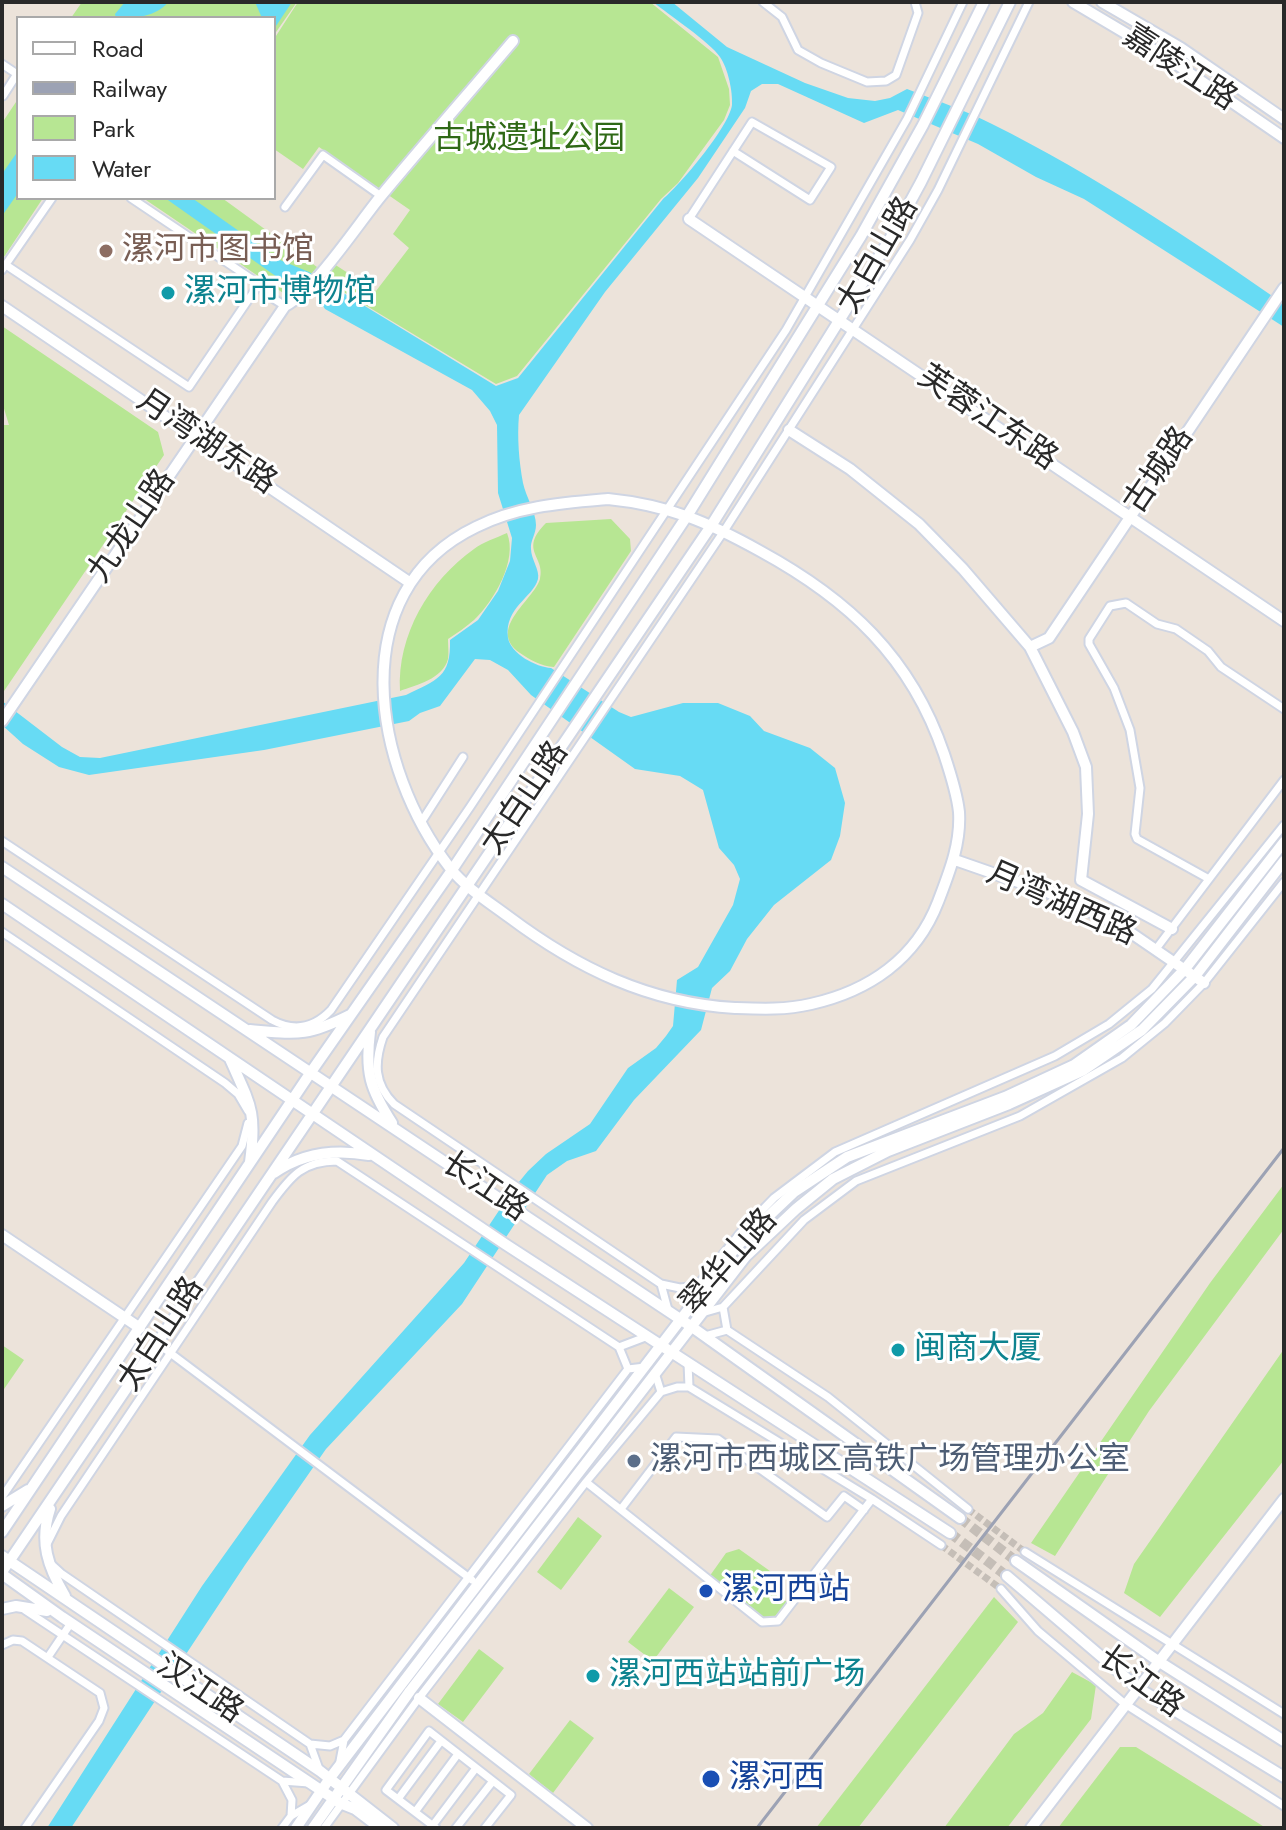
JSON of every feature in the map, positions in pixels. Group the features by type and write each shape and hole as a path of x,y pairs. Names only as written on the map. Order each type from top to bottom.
{"main road":[{"name":"太白山路","path":"2,1532 311,1072 452,870 554,712 687,516 820,305 923,125 984,2"},
{"name":"太白山路","path":"2,1573 6,1559 53,1500 711,526 890,239 1010,2"},
{"name":"嘉陵江路","path":"1073,2 1169,59 1284,138"},
{"name":"嘉陵江路","path":"1102,2 1181,48 1284,119"},
{"name":"九龙山路","path":"2,721 285,306 296,300 325,267 513,41"},
{"name":"芙蓉江东路","path":"689,219 1284,621"},
{"name":"古城路","path":"1030,647 1049,638 1283,290"},
{"name":"月湾湖东路","path":"2,306 409,582"},
{"path":"789,430 850,469 919,524 963,569 1030,647 1073,732 1086,767 1088,814 1081,880 1172,929"},
{"path":"452,870 422,821 402,780 388,733 383,690 388,638 397,603 409,582 421,566 471,529 496,517 536,505 608,499 645,503 687,516"},
{"name":"月湾湖西路","path":"452,870 468,886 536,937 599,975 668,999 710,1006 784,1010 843,997 894,968 931,920 955,860 959,812 949,768 934,725 891,653 851,611 804,575 724,531 687,516"},
{"name":"翠华山路","path":"296,1828 474,1581 737,1246 794,1192 847,1157 1005,1097 1074,1065 1131,1025 1185,969 1284,842"},
{"name":"月湾湖西路","path":"955,860 1064,899 1118,924 1200,979"},
{"name":"翠华山路","path":"313,1828 345,1789 410,1691 746,1256 833,1179 888,1151 1009,1104 1082,1071 1142,1030 1200,979 1284,861"},
{"name":"长江路","path":"2,867 668,1310 964,1513"},
{"name":"长江路","path":"2,904 505,1244 950,1533"},
{"path":"249,1030 298,1034 328,1026 351,1014"},
{"path":"371,1028 368,1053 370,1084 395,1128"},
{"path":"229,1057 254,1117 249,1164"},
{"path":"269,1176 291,1161 313,1155 349,1152 375,1156"},
{"path":"2,1235 140,1328"},
{"path":"2,1506 33,1487"},
{"path":"1031,1828 1284,1499"},
{"path":"53,1500 45,1526 46,1554 68,1601"},
{"name":"汉江路","path":"6,1559 320,1771 393,1828"},
{"name":"长江路","path":"1016,1561 1158,1661 1284,1741"},
{"name":"汉江路","path":"2,1573 66,1620 380,1828"},
{"name":"长江路","path":"1007,1576 1138,1688 1284,1777"},
{"path":"2,1609 16,1606 41,1608 66,1620"},
{"path":"419,1698 587,1828"}],"street":[{"path":"763,2 782,17 798,50 867,82 886,81 896,75 918,13 915,2"},
{"path":"2,841 272,1020 285,1027 303,1027 320,1021 331,1010 440,851 670,509 807,296 907,119 963,2"},
{"path":"697,1286 680,1288 661,1284 394,1104 385,1096 377,1077 376,1056 383,1037 724,531 910,240 938,190 1029,2"},
{"path":"3,96 16,76"},
{"path":"689,219 733,151 752,122 831,167 810,200 733,151"},
{"path":"285,207 323,155 381,196"},
{"path":"51,200 4,268 189,387 259,284"},
{"path":"134,200 259,284 285,306"},
{"path":"1209,879 1137,839 1140,788 1130,730 1114,688 1089,639 1110,606 1126,603 1157,624 1176,629 1208,651 1221,667 1284,709"},
{"path":"422,821 463,757"},
{"path":"1156,949 1284,780"},
{"path":"693,1303 697,1286 774,1198 835,1152 1055,1056 1109,1024 1152,989 1284,825"},
{"path":"702,1313 723,1307 804,1220 856,1181 1020,1116 1122,1058 1165,1023 1284,882"},
{"path":"2,932 225,1083 238,1094 248,1111 248,1131 242,1146 2,1497"},
{"path":"628,1369 619,1347 337,1161 319,1161 289,1178 61,1516 46,1554 62,1574 310,1744 330,1746 344,1740 474,1581 628,1369 645,1367"},
{"path":"661,1284 668,1310"},
{"path":"723,1307 727,1330 828,1397 964,1513"},
{"path":"705,1336 727,1330"},
{"path":"619,1347 648,1336"},
{"path":"157,1343 474,1581"},
{"path":"688,1363 689,1387"},
{"path":"656,1376 661,1392"},
{"path":"345,1789 586,1482 661,1392 689,1387 941,1545"},
{"path":"621,1509 676,1437 718,1439 827,1517 844,1496 864,1510"},
{"path":"586,1482 762,1622 771,1623 778,1621 872,1499"},
{"path":"1025,1552 1284,1714"},
{"path":"1001,1589 1038,1631 1125,1704 1284,1806"},
{"path":"16,1606 282,1781 292,1800 291,1816"},
{"path":"48,1657 63,1635 66,1620"},
{"path":"2,1645 13,1640 22,1641 48,1657 100,1693 104,1708 99,1721 25,1828"},
{"path":"476,1768 434,1826 386,1790 429,1731 511,1795 485,1828"},
{"path":"339,1766 344,1740"},
{"path":"398,1799 441,1741"},
{"path":"310,1744 320,1771"},
{"path":"415,1812 458,1754"},
{"path":"282,1781 311,1783"},
{"path":"456,1828 493,1781"},
{"path":"324,1828 336,1801"},
{"path":"282,1828 291,1816 312,1803"}],"green space":[{"path":"82,2 297,2 276,32 276,16 72,16"},
{"name":"古城遗址公园","path":"298,2 650,2 718,57 729,89 730,105 724,120 678,183 661,199 517,376 496,384 322,279 334,264 376,291 409,248 393,234 410,210 319,147 303,169 276,150 276,36"},
{"path":"16,102 16,200 42,200 2,260 2,123"},
{"path":"146,200 225,200 317,267 292,299"},
{"path":"2,326 158,432 164,455 2,694 2,425 9,425 2,402"},
{"path":"611,519 630,539 631,551 554,667 540,664 520,653 511,644 508,634 515,615 540,579 540,564 533,547 538,533 546,523"},
{"path":"507,533 510,544 507,567 489,602 474,620 448,639 448,659 441,672 400,691 400,670 410,630 430,593 474,549"},
{"path":"1284,1184 1284,1229 1149,1411 1055,1556 1031,1543 1210,1283"},
{"path":"2,1345 24,1360 2,1392"},
{"path":"1284,1349 1284,1460 1160,1617 1124,1593 1134,1564"},
{"path":"578,1517 602,1536 561,1590 537,1572"},
{"path":"739,1549 777,1576 769,1589 787,1602 772,1620 765,1620 709,1577 726,1553"},
{"path":"669,1588 694,1607 653,1661 628,1642"},
{"path":"994,1597 1018,1622 858,1828 816,1828"},
{"path":"479,1649 504,1668 463,1722 438,1704"},
{"path":"1072,1672 1096,1685 1091,1719 1007,1828 944,1828 1014,1734 1043,1713"},
{"path":"570,1720 594,1738 553,1793 529,1774"},
{"path":"1120,1747 1136,1747 1266,1828 1058,1828"}],"water":[{"path":"125,2 168,2 151,14 115,14"},
{"path":"255,2 292,2 276,26 276,16 261,16"},
{"path":"653,2 672,2 727,47 805,83 848,98 875,101 890,98 907,89 992,124 1141,209 1284,304 1284,327 1084,199 1036,177 978,144 898,110 864,123 778,84 762,84 751,91 745,108 698,178 605,292 519,415 520,466 524,488 536,520 531,549 538,579 510,618 508,638 525,659 551,668 631,717 683,703 718,703 750,716 764,731 810,748 835,768 845,803 840,836 831,860 774,905 747,939 730,971 712,988 701,1030 634,1100 596,1151 567,1161 547,1175 462,1304 326,1449 245,1565 71,1828 47,1828 202,1586 310,1435 464,1263 528,1171 546,1154 590,1124 628,1068 656,1048 666,1036 673,1026 677,980 698,967 733,905 740,879 734,865 719,848 703,790 680,776 635,769 531,695 508,670 490,660 475,659 440,706 420,713 409,721 264,750 89,775 59,767 23,744 2,725 2,701 62,747 80,757 100,758 406,695 434,681 445,670 450,640 478,620 498,591 510,561 512,538 498,493 497,425 490,411 472,390 325,309 313,291 301,282 277,277 168,200 195,200 280,260 309,272 496,386 518,378 663,199 703,155 729,115 731,87 725,67 715,51"},
{"path":"16,154 16,196 2,216 2,174"}],"tunnel":[{"path":"968,1509 1025,1552"},
{"path":"960,1518 1016,1561"},
{"path":"950,1533 1007,1576"},
{"path":"941,1545 1001,1589"}],"railway":[{"path":"757,1828 1284,1148"}],"place":[{"name":"漯河市图书馆","path":"106,251"},
{"name":"漯河市博物馆","path":"168,293"},
{"name":"闽商大厦","path":"898,1350"},
{"name":"漯河市西城区高铁广场管理办公室","path":"634,1461"},
{"name":"漯河西站","path":"706,1591"},
{"name":"漯河西站站前广场","path":"593,1676"},
{"name":"漯河西","path":"711,1779"}]}
